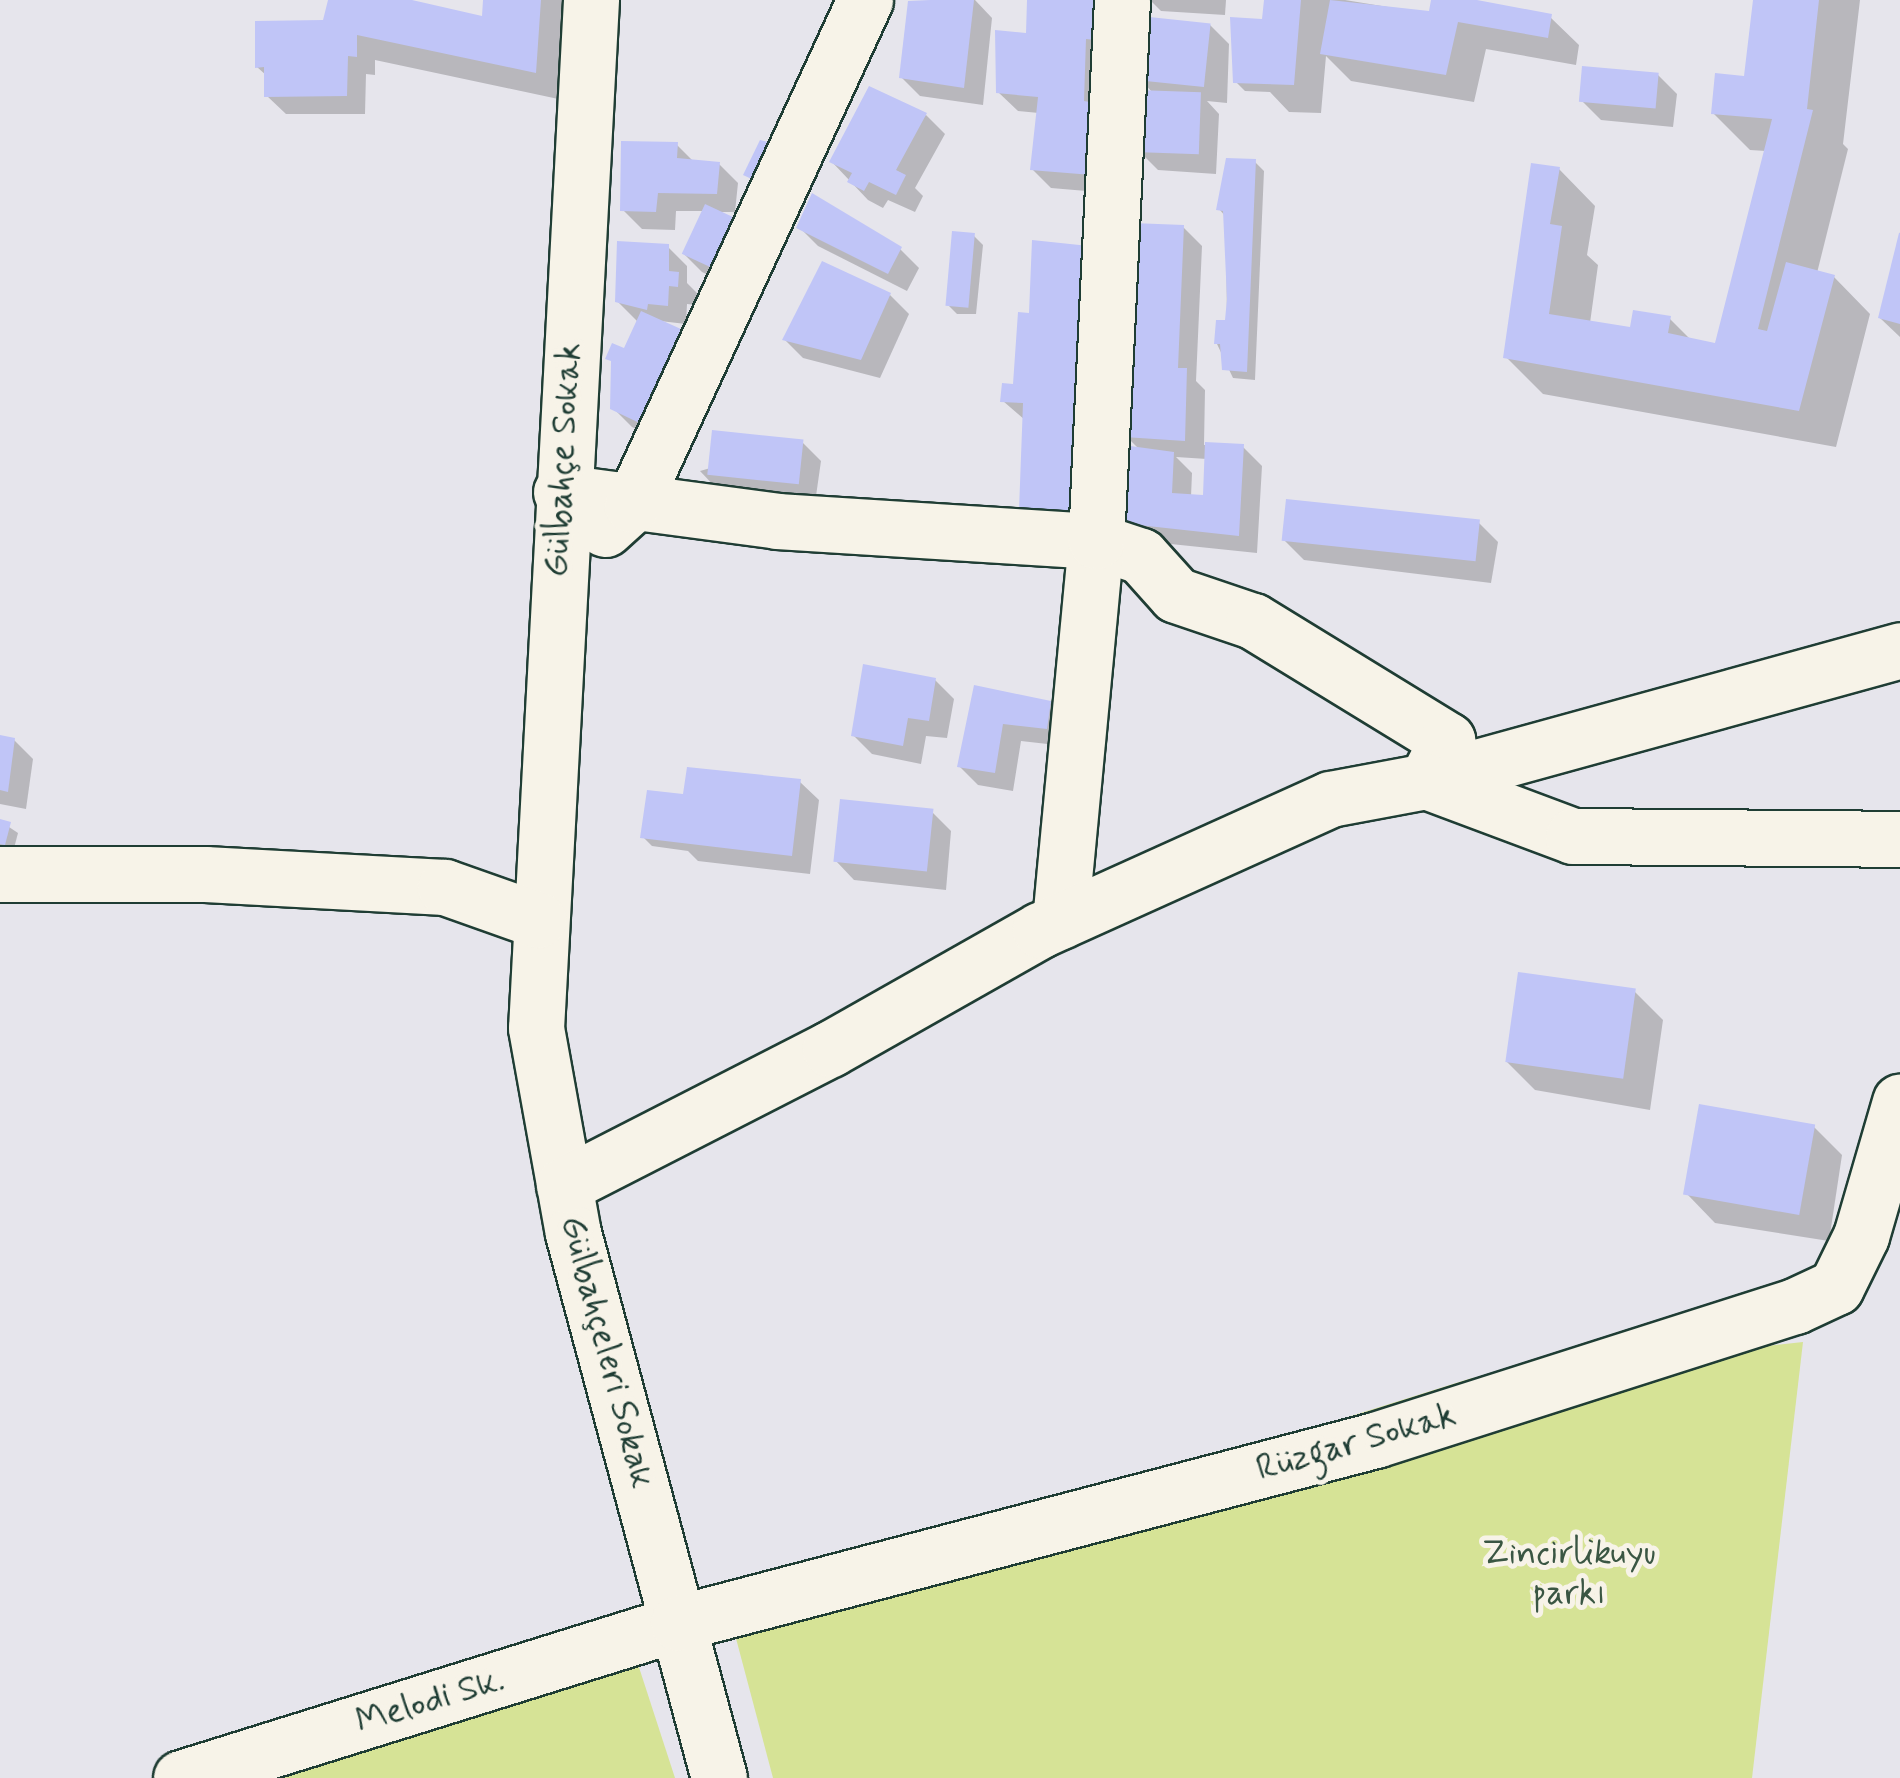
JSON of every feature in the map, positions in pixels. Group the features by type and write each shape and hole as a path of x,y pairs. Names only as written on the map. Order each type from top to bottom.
{"street":[{"name":"Gülbahçe Sokak","path":"538,920 590,0"},
{"path":"557,570 632,505 865,0"},
{"path":"1060,921 1096,541 1122,0"},
{"path":"561,492 632,505 1096,541 1141,556 1176,595 1253,622 1447,740 1426,781"},
{"path":"564,1185 830,1049 1060,921 1330,799 1426,781 1900,650"},
{"path":"1426,781 1574,836 1900,839"},
{"path":"0,874 205,874 445,887 538,920"},
{"name":"Gülbahçeleri Sokak","path":"538,920 536,1028 564,1185 719,1778"},
{"name":"Rüzgar Sokak","path":"678,1623 1375,1440 1795,1306 1836,1287 1861,1236 1900,1102"},
{"name":"Melodi Sk.","path":"181,1778 678,1623"}],"green space":[{"name":"Zincirlikuyu parkı","path":"1803,1342 1752,1778 773,1778 729,1612 1472,1378"},
{"path":"635,1655 675,1778 228,1778"}],"building":[{"path":"328,0 412,0 482,16 483,0 541,0 536,73 357,35 357,57 348,56 347,96 264,97 264,67 255,68 255,21 323,20"},
{"path":"974,0 964,88 899,78 908,1"},
{"path":"1027,0 1098,0 1096,40 1086,39 1084,101 1095,103 1092,175 1030,170 1038,97 996,93 995,30 1026,33"},
{"path":"1264,0 1301,0 1294,85 1233,83 1230,17 1262,19"},
{"path":"1330,0 1429,11 1431,0 1477,0 1552,14 1548,38 1458,22 1446,75 1320,54"},
{"path":"1753,0 1819,0 1807,109 1813,110 1758,329 1767,331 1786,262 1835,275 1799,411 1503,358 1531,163 1560,167 1550,224 1562,226 1549,314 1630,327 1633,310 1671,316 1668,333 1715,343 1772,119 1711,114 1715,73 1744,76"},
{"path":"1140,16 1211,23 1204,87 1133,80"},
{"path":"1582,66 1659,73 1656,109 1579,102"},
{"path":"869,86 927,113 896,170 906,175 896,195 869,182 864,191 847,182 852,173 829,162"},
{"path":"1137,90 1201,92 1199,154 1135,152"},
{"path":"760,140 784,146 767,186 743,175"},
{"path":"621,141 678,142 677,158 720,162 717,194 658,193 656,212 620,211"},
{"path":"1226,158 1256,159 1247,372 1222,370 1220,344 1214,344 1216,320 1225,320 1227,299 1223,211 1216,210"},
{"path":"812,193 902,247 888,274 796,228"},
{"path":"705,204 746,223 723,273 682,254"},
{"path":"1132,223 1184,225 1178,368 1187,368 1185,441 1124,437"},
{"path":"952,231 975,233 968,308 945,306"},
{"path":"1900,233 1900,324 1878,318"},
{"path":"1032,240 1089,246 1077,518 1019,510 1023,403 1000,402 1002,383 1013,384 1018,312 1029,313"},
{"path":"617,241 669,244 669,271 679,272 678,287 669,286 668,306 648,304 647,310 615,302"},
{"path":"822,261 891,293 861,360 782,340"},
{"path":"641,311 692,334 648,427 610,409 611,361 605,359 612,343 624,348"},
{"path":"712,430 803,440 799,484 707,475"},
{"path":"1205,442 1244,444 1239,536 1120,523 1123,445 1174,452 1172,493 1203,495"},
{"path":"1286,499 1480,519 1476,561 1282,541"},
{"path":"863,664 936,678 929,721 908,718 903,746 851,736"},
{"path":"974,685 1051,701 1047,729 1003,724 995,773 957,767"},
{"path":"0,735 15,738 8,792 0,790"},
{"path":"687,767 801,779 792,856 640,838 647,790 683,794"},
{"path":"840,799 933,809 927,871 833,862"},
{"path":"0,819 11,822 5,845 0,844"},
{"path":"1518,972 1636,989 1623,1079 1505,1062"},
{"path":"1699,1104 1815,1124 1799,1215 1683,1195"}]}
